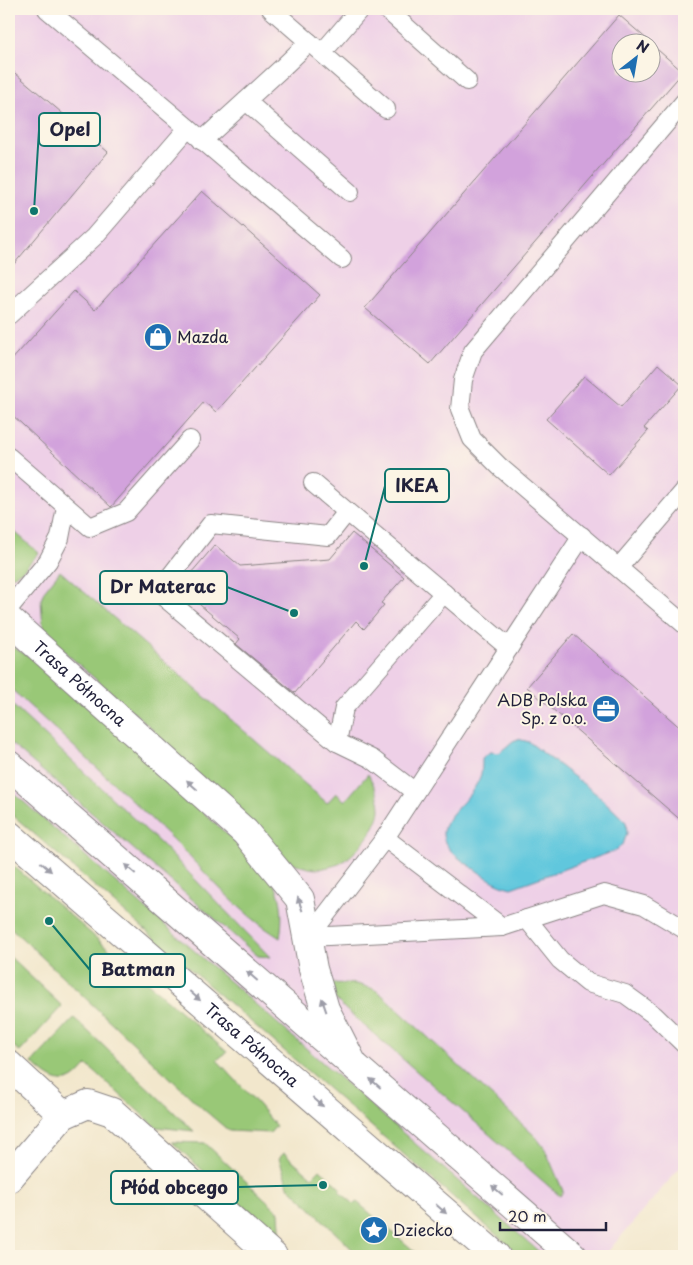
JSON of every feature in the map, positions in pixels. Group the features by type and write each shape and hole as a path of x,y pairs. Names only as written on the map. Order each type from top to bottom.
{"main road":[{"name":"Trasa Północna","path":"9,620 244,832 300,899 313,969 324,1009 353,1064"},
{"name":"Trasa Północna","path":"9,765 573,1256"},
{"name":"Trasa Północna","path":"9,835 496,1256"},
{"path":"9,1065 63,1115"},
{"path":"9,1178 63,1115 88,1104 112,1112 273,1256"}],"lane":[{"path":"46,9 342,259"},
{"path":"271,9 386,109"},
{"path":"322,53 360,9"},
{"path":"386,9 467,81"},
{"path":"202,141 309,42"},
{"path":"246,101 350,192"},
{"path":"684,102 473,351 463,380 460,409 472,439 500,467 684,624"},
{"path":"9,315 94,237 188,128"},
{"path":"9,457 90,527 126,512 190,440"},
{"path":"313,483 509,648"},
{"path":"619,568 684,491"},
{"path":"9,608 48,562 60,538 66,507"},
{"path":"346,512 328,536 211,524 158,592 337,742 372,759 415,792"},
{"path":"308,937 385,838 582,536"},
{"path":"337,742 344,708 444,592"},
{"path":"385,838 502,927"},
{"path":"308,937 502,927 604,894 644,905 684,928"},
{"path":"527,919 560,960 588,983 625,994 654,1015 684,1044"}],"shaded area":[{"path":"9,9 684,9 684,1163 604,1256 544,1256 9,789"}],"green space":[{"path":"9,527 39,553 23,570 9,578"},
{"path":"60,571 327,803 336,793 345,801 368,774 378,796 380,810 379,817 365,841 352,855 339,864 318,869 302,866 280,856 149,726 52,641 43,628 41,600 44,591"},
{"path":"9,645 45,665 244,850 263,870 274,883 281,903 282,924 280,938 264,928 236,904 151,819 9,687"},
{"path":"9,702 162,845 270,957 258,956 9,742"},
{"path":"9,789 544,1256 521,1256 9,812"},
{"path":"9,862 227,1052 217,1060 276,1126 270,1133 229,1131 202,1108 9,926"},
{"path":"9,956 62,1006 20,1052 9,1042"},
{"path":"330,983 357,984 374,989 381,994 536,1137 545,1149 563,1191 560,1196 344,1008 335,999"},
{"path":"74,1018 194,1131 156,1127 87,1065 75,1077 63,1081 52,1078 32,1063"},
{"path":"172,1142 205,1143 279,1212 281,1243"},
{"path":"284,1153 312,1177 320,1169 341,1189 339,1191 354,1204 357,1202 420,1256 359,1256 288,1186 279,1158"}],"water":[{"path":"518,739 529,742 599,796 626,822 627,833 624,842 617,850 511,888 488,878 451,851 444,839 444,829 448,819 475,787 481,774 482,758 490,752 499,753"}],"building":[{"path":"619,15 639,32 610,32 610,82 660,82 660,52 683,72 430,364 365,308"},
{"path":"9,68 108,152 9,270"},
{"name":"Mazda","path":"202,191 320,295 216,412 204,402 111,507 9,412 9,363 74,291 95,310"},
{"path":"658,364 682,385 644,428 648,431 609,475 546,419 584,376 621,407"},
{"path":"352,533 404,577 381,603 384,605 364,629 356,621 295,693 236,644 240,639 179,587 215,545 240,566 330,559"},
{"name":"ADB Polska Sp. z o.o.","path":"573,634 684,731 684,823 527,687"}],"place":[{"name":"Opel","path":"34,211"},
{"name":"Mazda","path":"158,337"},
{"name":"IKEA","path":"364,566"},
{"name":"Dr Materac","path":"294,613"},
{"name":"ADB Polska Sp. z o.o.","path":"606,709"},
{"name":"Batman","path":"49,921"},
{"name":"Płód obcego","path":"323,1185"},
{"name":"Dziecko","path":"374,1230"}]}
